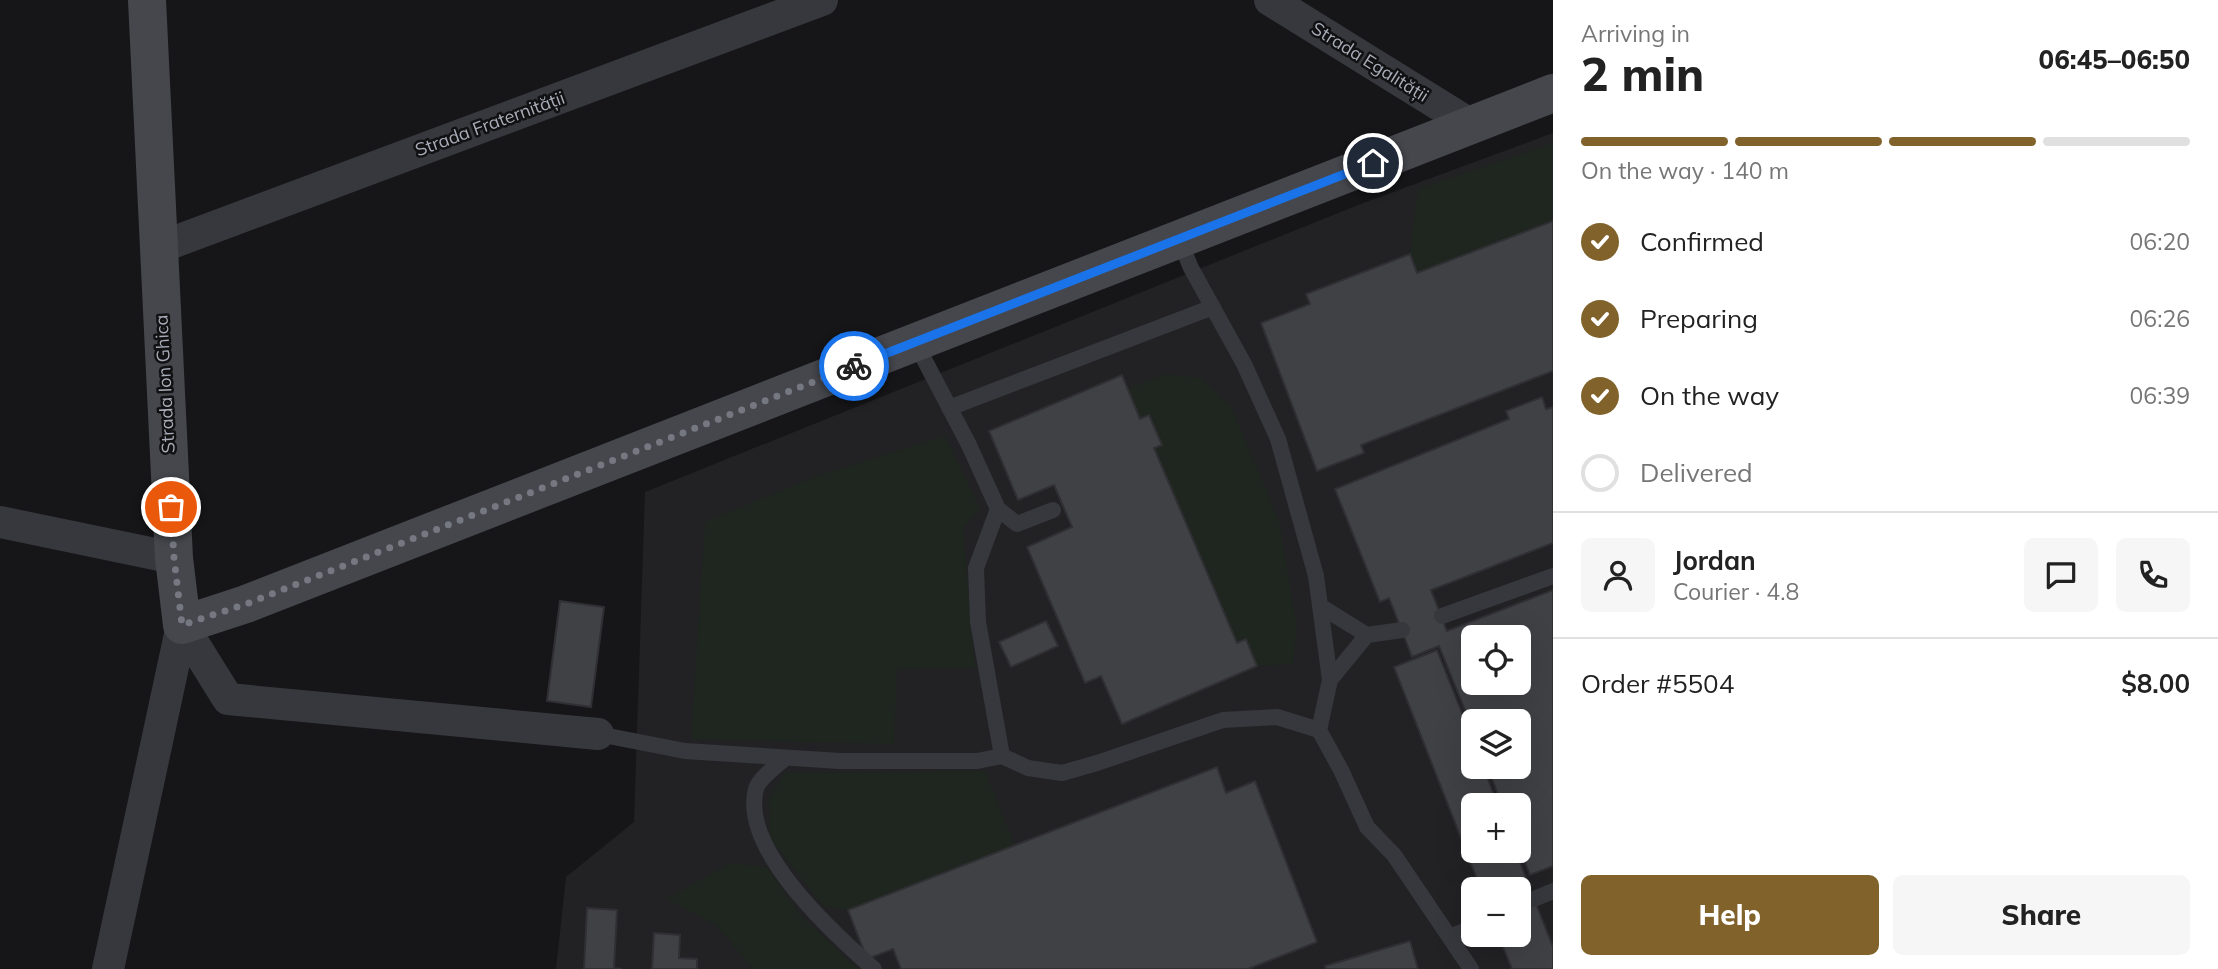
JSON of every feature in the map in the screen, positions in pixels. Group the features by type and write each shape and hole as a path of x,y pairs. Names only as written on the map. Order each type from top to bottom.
{"street":[{"name":"Strada Ion Ghica","path":"108,969 182,625 174,558 148,0"},
{"name":"Strada Fraternității","path":"158,248 822,0"},
{"name":"Strada Egalității","path":"1270,0 1470,124"},
{"path":"598,734 228,699 182,625 246,604 1553,93"},
{"path":"0,522 174,558"}],"lane":[{"path":"1179,239 1191,268 1244,364 1278,439 1316,576 1330,680 1319,730 1341,769 1367,827 1394,855 1471,969"},
{"path":"949,408 1213,307"},
{"path":"915,342 998,509 1017,524 1053,510"},
{"path":"998,509 975,568 978,622 1002,756"},
{"path":"1442,617 1553,576"},
{"path":"1320,606 1367,635 1402,630"},
{"path":"1330,680 1367,635"},
{"path":"598,734 685,751 840,761 963,761 1002,756 1028,768 1062,772 1097,763 1223,720 1277,717 1319,730"},
{"path":"786,758 757,786 754,817 766,848 825,926 874,969"},
{"path":"1534,899 1553,891"},
{"path":"1450,937 1461,932"}],"shaded area":[{"path":"1553,133 1553,969 556,969 566,877 634,822 645,492 1358,205"},
{"path":"1553,143 1553,221 1417,273 1410,254 1418,189"},
{"path":"1166,374 1201,378 1232,408 1279,521 1297,627 1293,664 1257,666 1246,639 1237,643 1154,448 1162,444 1150,416 1140,419 1128,389"},
{"path":"945,436 980,508 963,529 975,668 897,669 894,744 691,739 705,522 816,476"},
{"path":"985,771 1015,845 848,910 823,906 770,838 769,798 785,773"},
{"path":"731,863 767,867 799,914 858,969 753,969 716,925 666,899"}],"building":[{"path":"1553,221 1553,371 1361,445 1364,453 1317,471 1261,323 1310,304 1306,294 1410,254 1417,273"},
{"path":"1122,375 1140,419 1149,415 1162,445 1154,448 1237,643 1246,639 1257,666 1122,724 1101,676 1085,683 1027,547 1072,527 1054,485 1018,500 989,431"},
{"path":"1542,397 1546,409 1553,407 1553,543 1431,590 1447,631 1461,626 1461,695 1531,695 1531,625 1463,625 1553,590 1553,866 1530,875 1525,863 1531,863 1531,793 1497,793 1492,779 1531,779 1531,709 1464,709 1439,646 1412,657 1389,598 1380,602 1335,489 1509,419 1506,411"},
{"path":"560,601 604,607 591,707 547,701"},
{"path":"1046,621 1058,646 1011,667 999,642"},
{"path":"1437,650 1461,710 1461,779 1488,779 1493,793 1461,793 1461,838 1394,667"},
{"path":"1217,767 1226,793 1255,781 1317,942 1248,969 901,969 893,949 867,959 848,910"},
{"path":"1471,863 1520,863 1526,877 1476,877"},
{"path":"1531,891 1553,947 1553,969 1512,969 1503,947 1531,947"},
{"path":"587,908 617,910 614,968 622,969 584,969"},
{"path":"654,933 680,935 679,958 697,959 697,969 652,969"},
{"path":"1410,941 1418,969 1326,969 1325,966"}],"way so far":[{"path":"171,507 182,625 246,604 854,366"}],"route":[{"path":"854,366 1373,163"}]}
